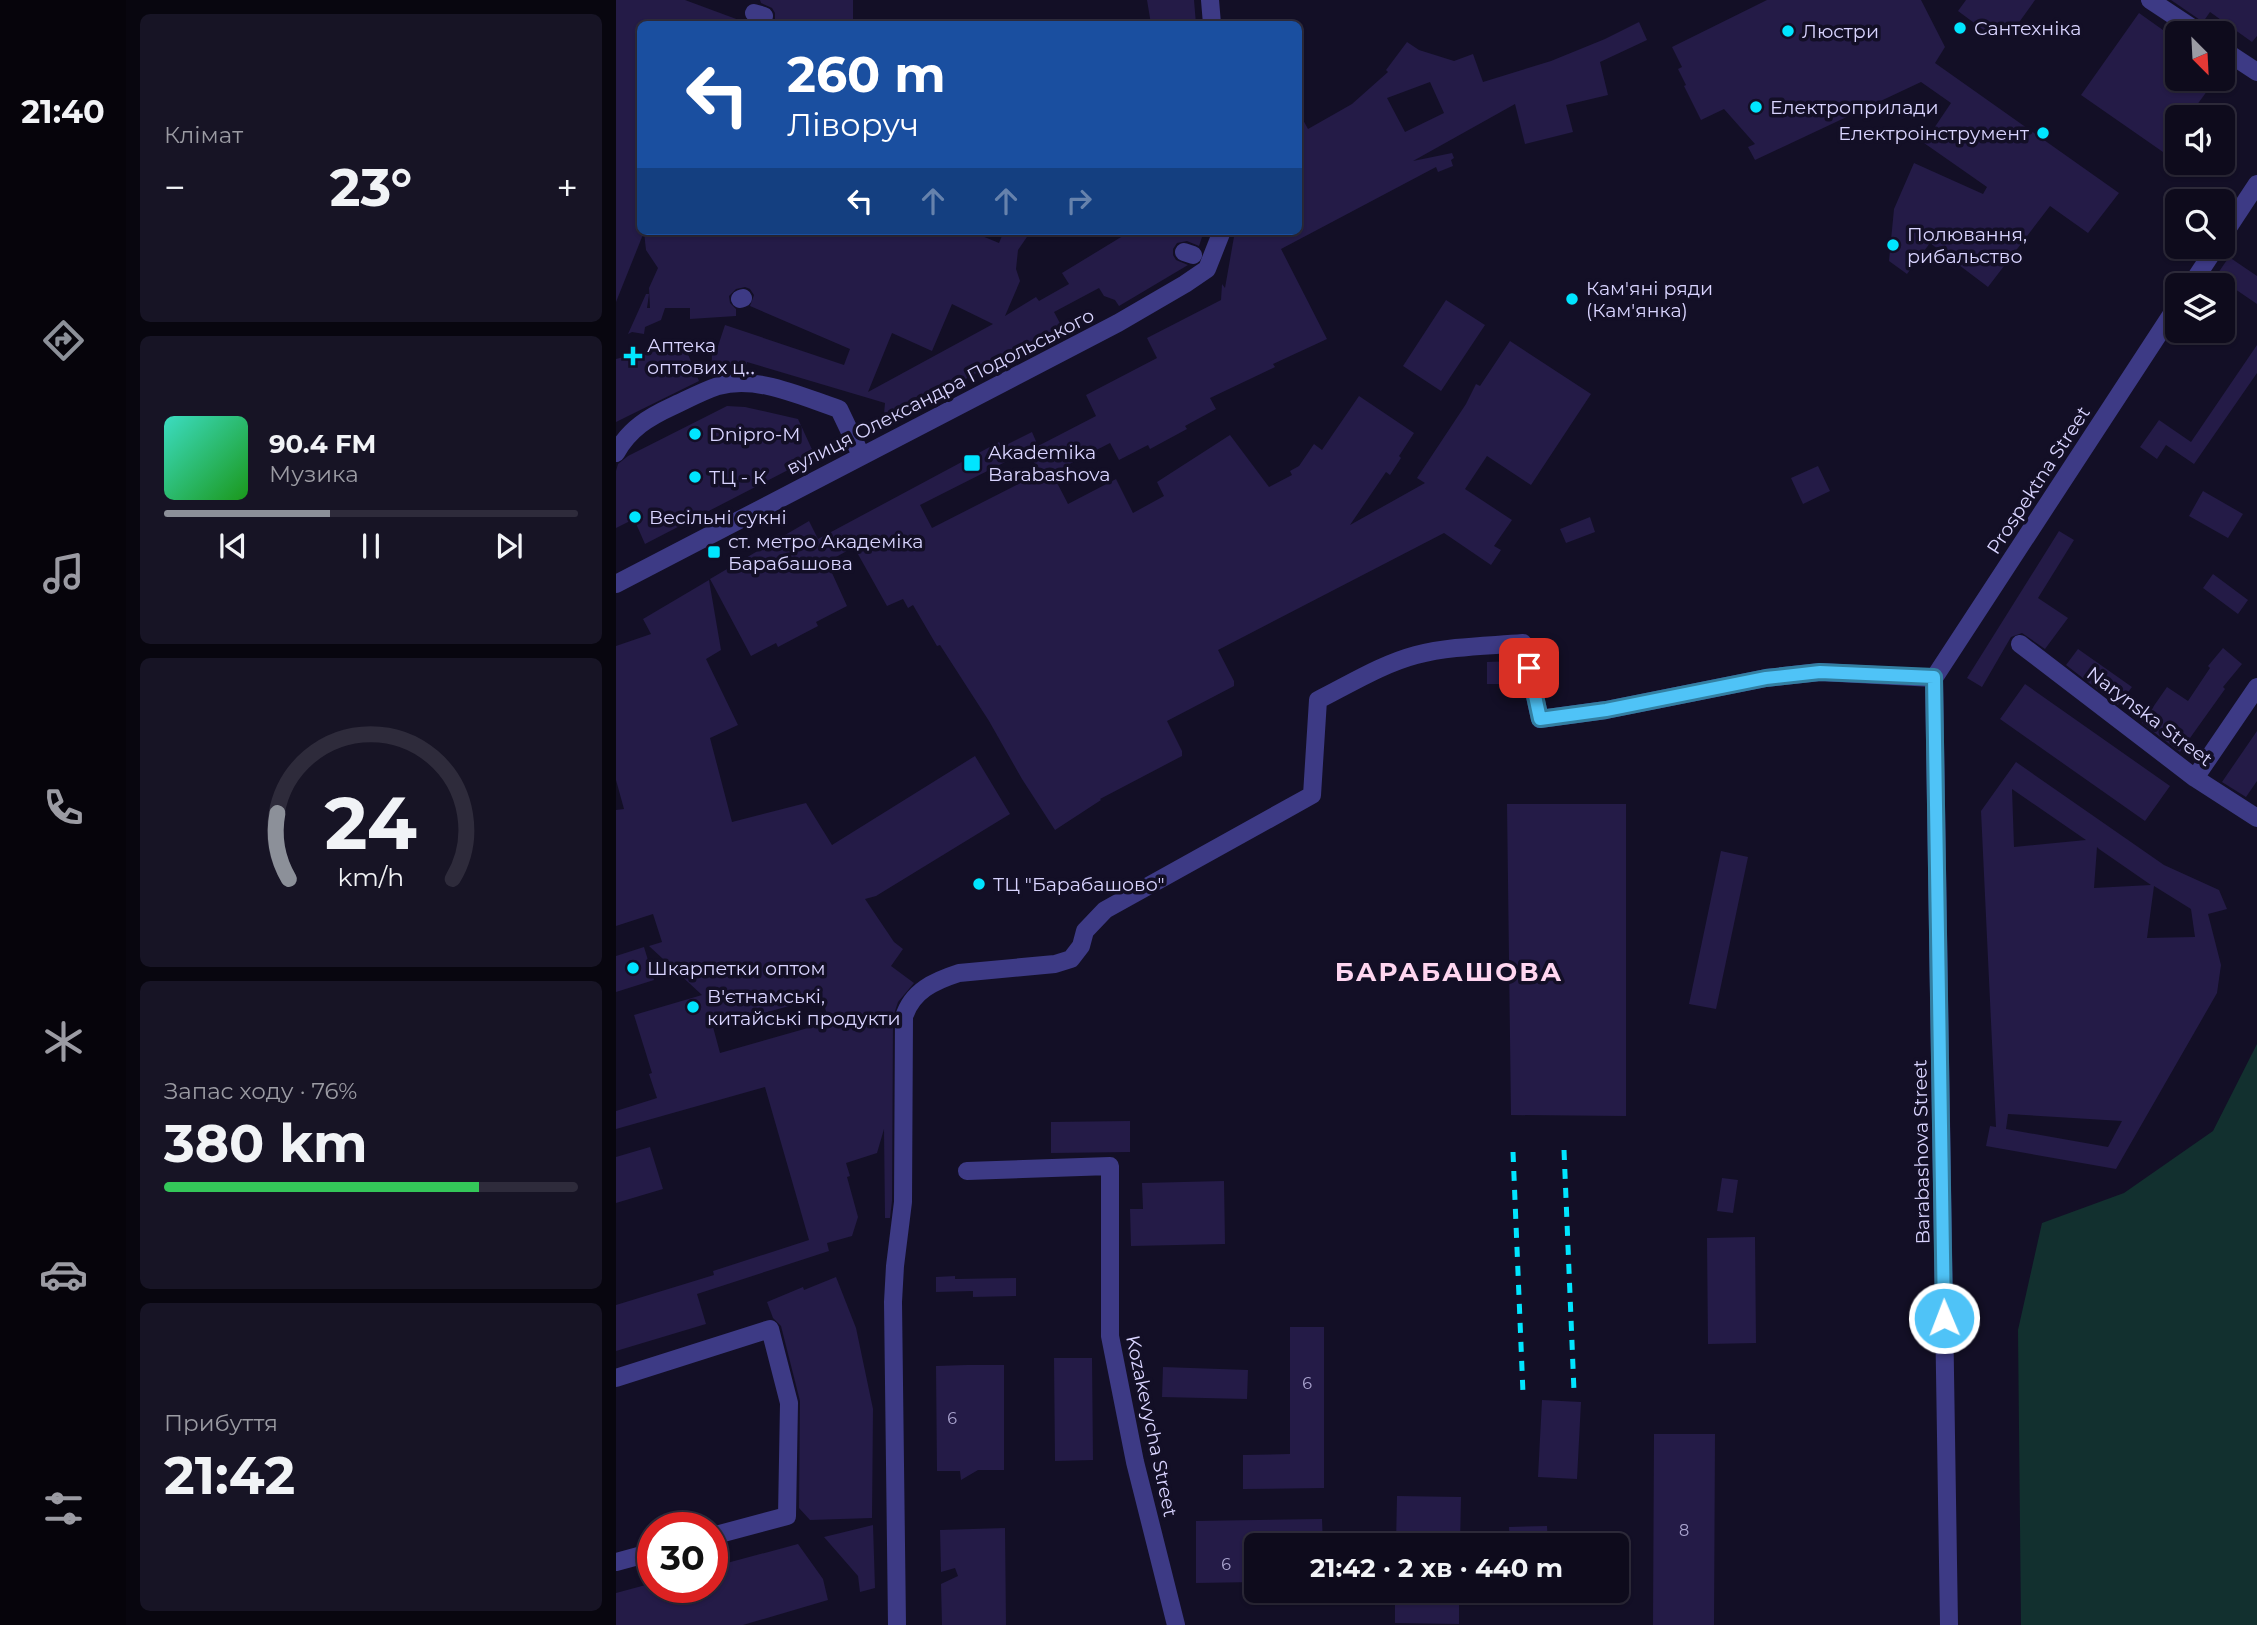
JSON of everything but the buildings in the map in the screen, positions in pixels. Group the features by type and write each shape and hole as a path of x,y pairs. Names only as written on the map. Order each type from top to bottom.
{"street":[{"path":"1210,0 1212,21"},
{"path":"2150,0 2182,21"},
{"path":"2235,58 2257,72"},
{"path":"2235,217 2257,184"},
{"name":"вулиця Олександра Подольського","path":"616,584 861,454 1118,323 1207,269 1220,235"},
{"name":"Prospektna Street","path":"1934,677 2165,324"},
{"path":"616,453 628,435 650,417 718,386 746,384 769,386 839,409 861,454"},
{"path":"897,1625 893,1302 903,1202 904,1017 912,999 920,991 945,977 959,973 1055,964 1071,960 1081,946 1085,931 1105,910 1312,795 1318,700 1384,667 1415,655 1449,649 1523,643 1540,719 1606,710 1766,678 1820,672 1934,677"},
{"name":"Narynska Street","path":"2020,644 2195,778 2257,818"},
{"name":"Barabashova Street","path":"1934,677 1949,1625"},
{"path":"2195,778 2257,687"},
{"name":"Kozakevycha Street","path":"967,1171 1110,1166 1111,1336 1135,1462 1176,1625"},
{"path":"616,1378 771,1329 789,1403 787,1516 728,1532"},
{"path":"616,1562 637,1556"}],"green space":[{"path":"2257,1044 2257,1625 2021,1625 2018,1330 2042,1223 2124,1193 2213,1131"}],"railway":[{"path":"1564,1150 1574,1391"},
{"path":"1513,1152 1523,1393"}],"place":[{"name":"Сантехніка","path":"1960,28"},
{"name":"Люстри","path":"1788,31"},
{"name":"Електроприлади","path":"1756,107"},
{"name":"Електроінструмент","path":"2043,133"},
{"name":"Полювання, рибальство","path":"1893,245"},
{"name":"Кам'яні ряди (Кам'янка)","path":"1572,299"},
{"name":"Аптека оптових ц‥","path":"633,356"},
{"name":"Dnipro-M","path":"695,434"},
{"name":"Akademіka Barabashova","path":"972,463"},
{"name":"ТЦ - К","path":"695,477"},
{"name":"Весільні сукні","path":"635,517"},
{"name":"ст. метро Академіка Барабашова","path":"714,552"},
{"name":"ТЦ \"Барабашово\"","path":"979,884"},
{"name":"Шкарпетки оптом","path":"633,968"},
{"name":"В'єтнамські, китайські продукти","path":"693,1007"}],"district":[{"name":"БАРАБАШОВА","path":"1449,972"}],"route":[{"path":"1529,668 1540,719 1606,710 1766,678 1820,672 1934,677 1944,1318"}]}
